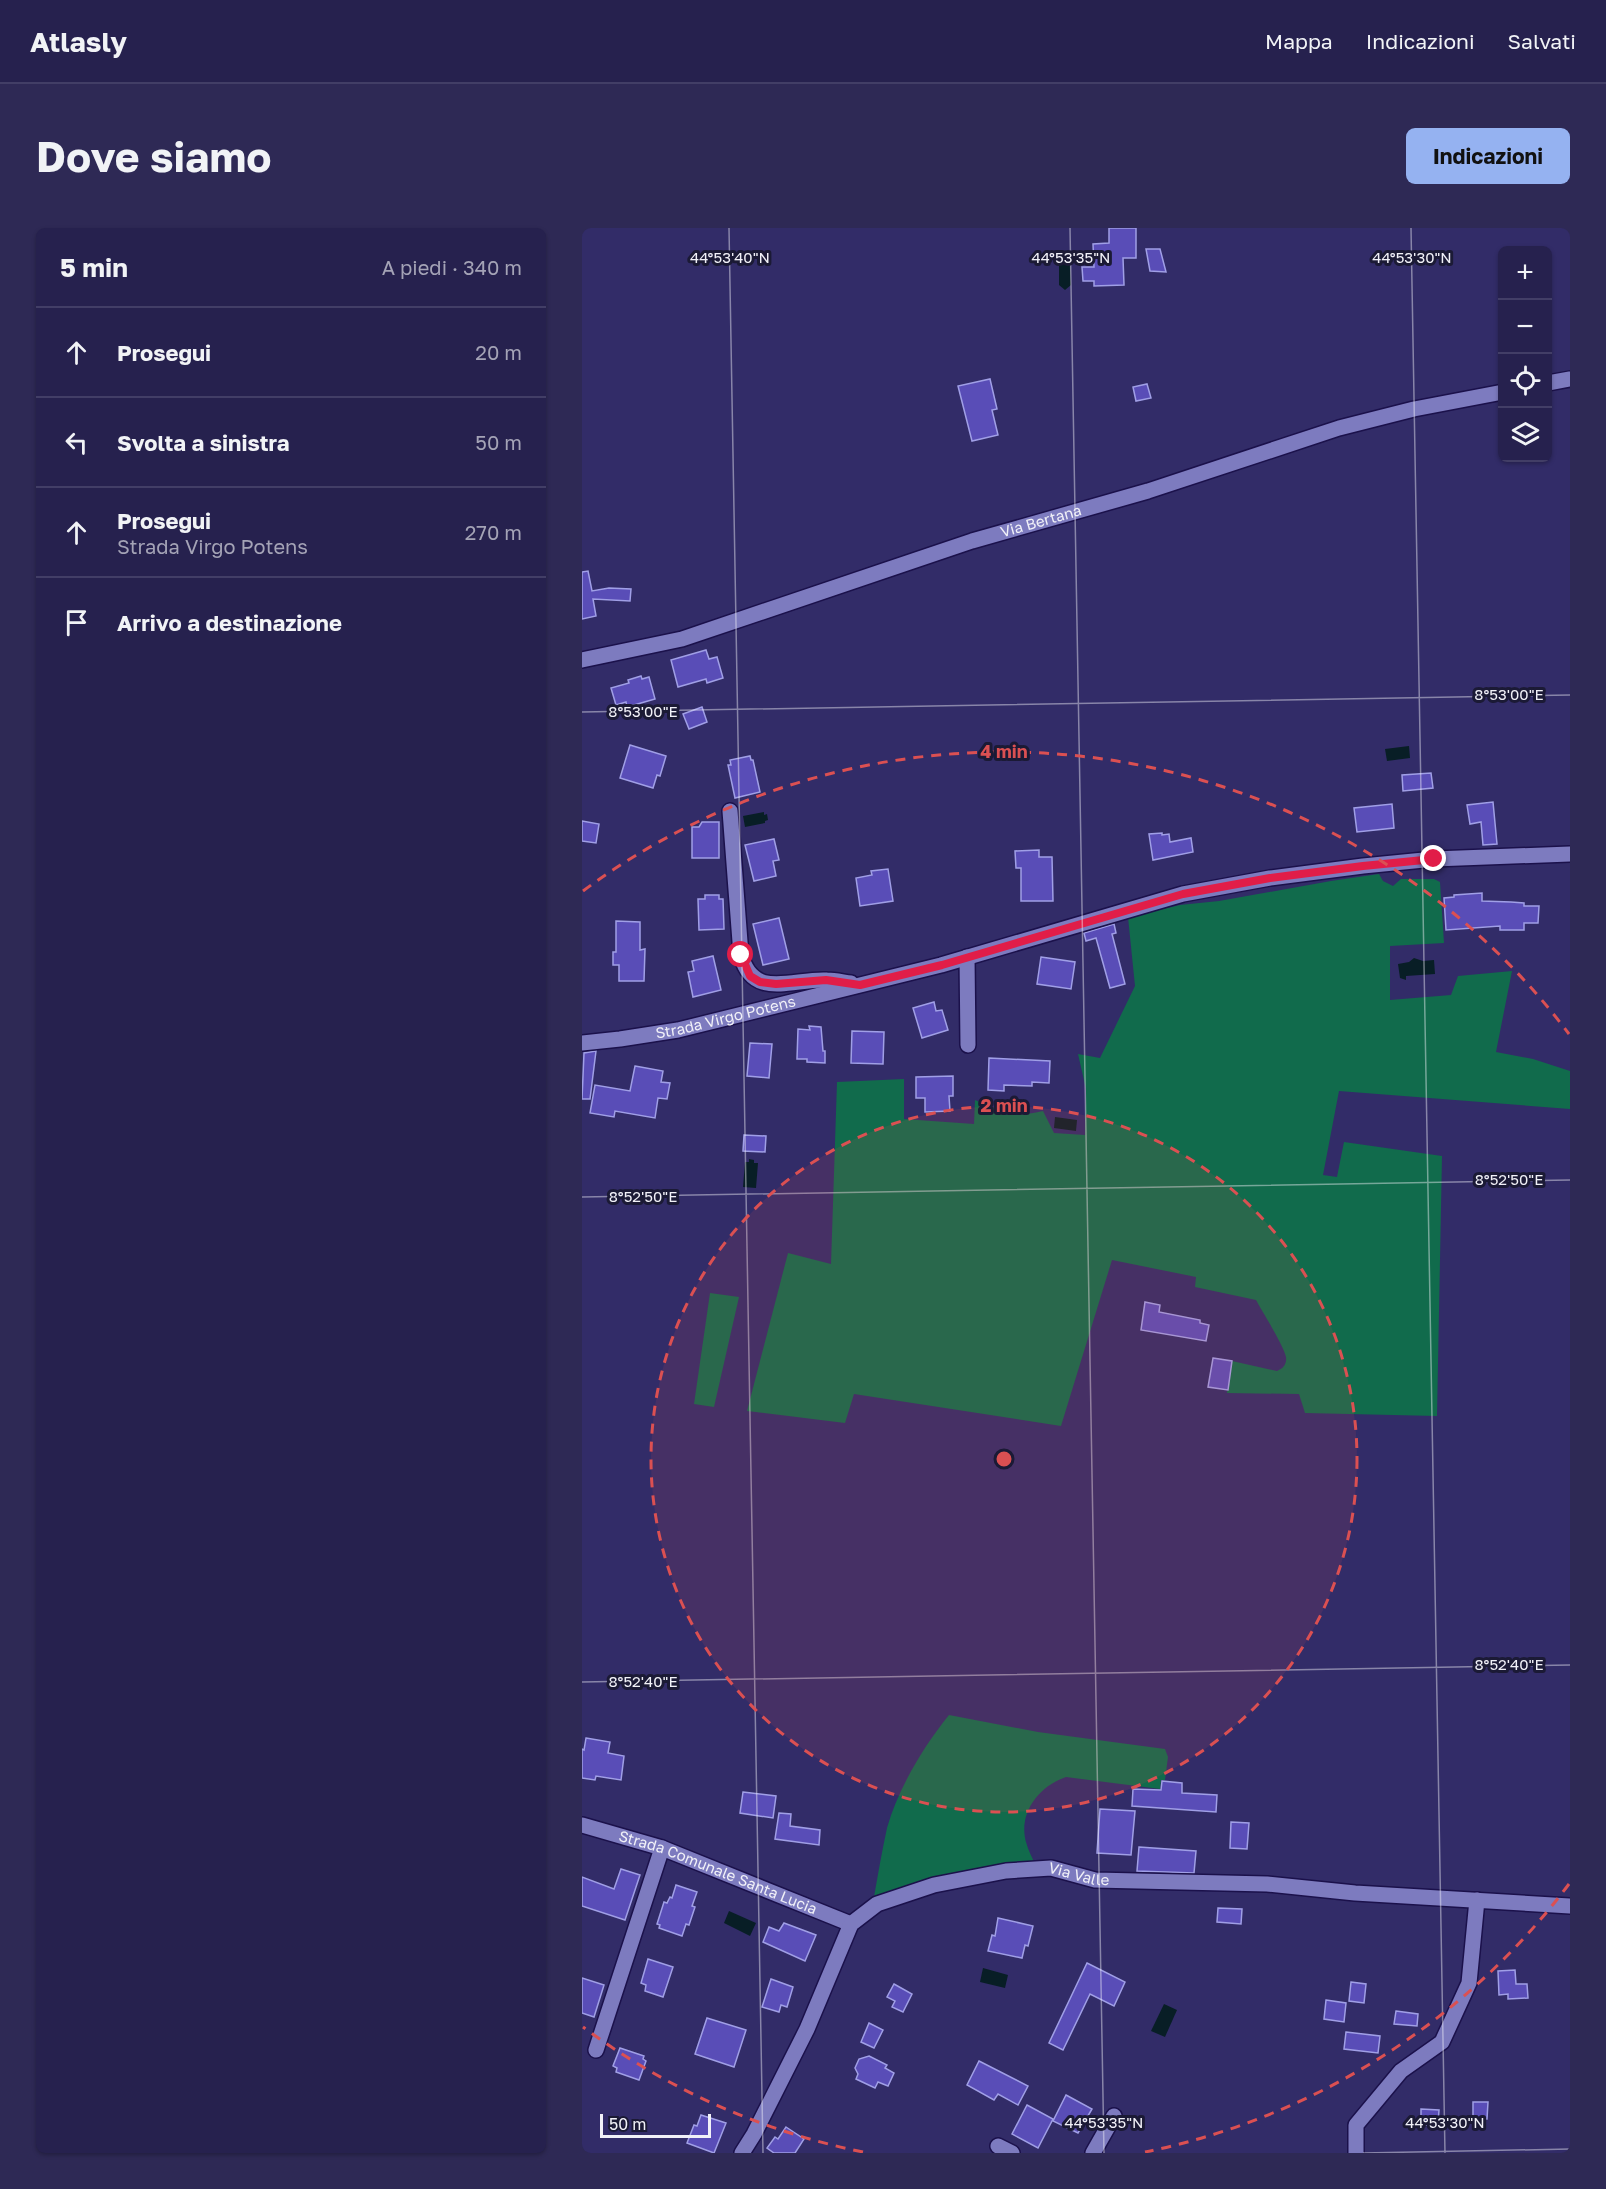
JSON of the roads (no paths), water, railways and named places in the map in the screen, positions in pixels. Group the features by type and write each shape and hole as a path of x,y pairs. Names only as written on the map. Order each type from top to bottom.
{"street":[{"path":"1552,382 1570,379"},
{"name":"Via Bertana","path":"582,660 682,639 972,541 1148,491 1339,428 1414,409 1498,393"},
{"path":"730,812 741,955 750,976 768,984 826,980 860,985"},
{"name":"Strada Virgo Potens","path":"582,1043 678,1030 860,985 967,957 1173,896 1270,878 1363,866 1434,859 1570,854"},
{"path":"967,957 968,1045"},
{"name":"Strada Comunale Santa Lucia","path":"582,1825 662,1848 851,1924"},
{"path":"596,2050 662,1848"},
{"name":"Via Valle","path":"742,2153 754,2134 807,2029 851,1924 877,1904 934,1885 1006,1871 1051,1868 1095,1880 1267,1884 1355,1893 1570,1906"},
{"path":"1356,2153 1356,2125 1401,2071 1442,2042 1468,1983 1477,1900"},
{"path":"1093,2153 1114,2116"}],"water":[{"path":"1059,263 1070,263 1071,285 1065,290 1059,285"},
{"path":"1409,746 1410,758 1387,761 1385,749"},
{"path":"764,812 768,820 765,823 745,827 743,816"},
{"path":"1414,958 1423,961 1434,960 1435,974 1406,976 1406,980 1400,978 1398,964 1409,962"},
{"path":"1055,1117 1077,1120 1076,1131 1054,1128"},
{"path":"749,1159 758,1163 756,1188 743,1187 745,1162 749,1162"},
{"path":"729,1911 756,1923 750,1936 724,1923"},
{"path":"983,1968 1008,1975 1005,1988 980,1982"},
{"path":"1164,2004 1177,2010 1165,2037 1151,2031"}]}
